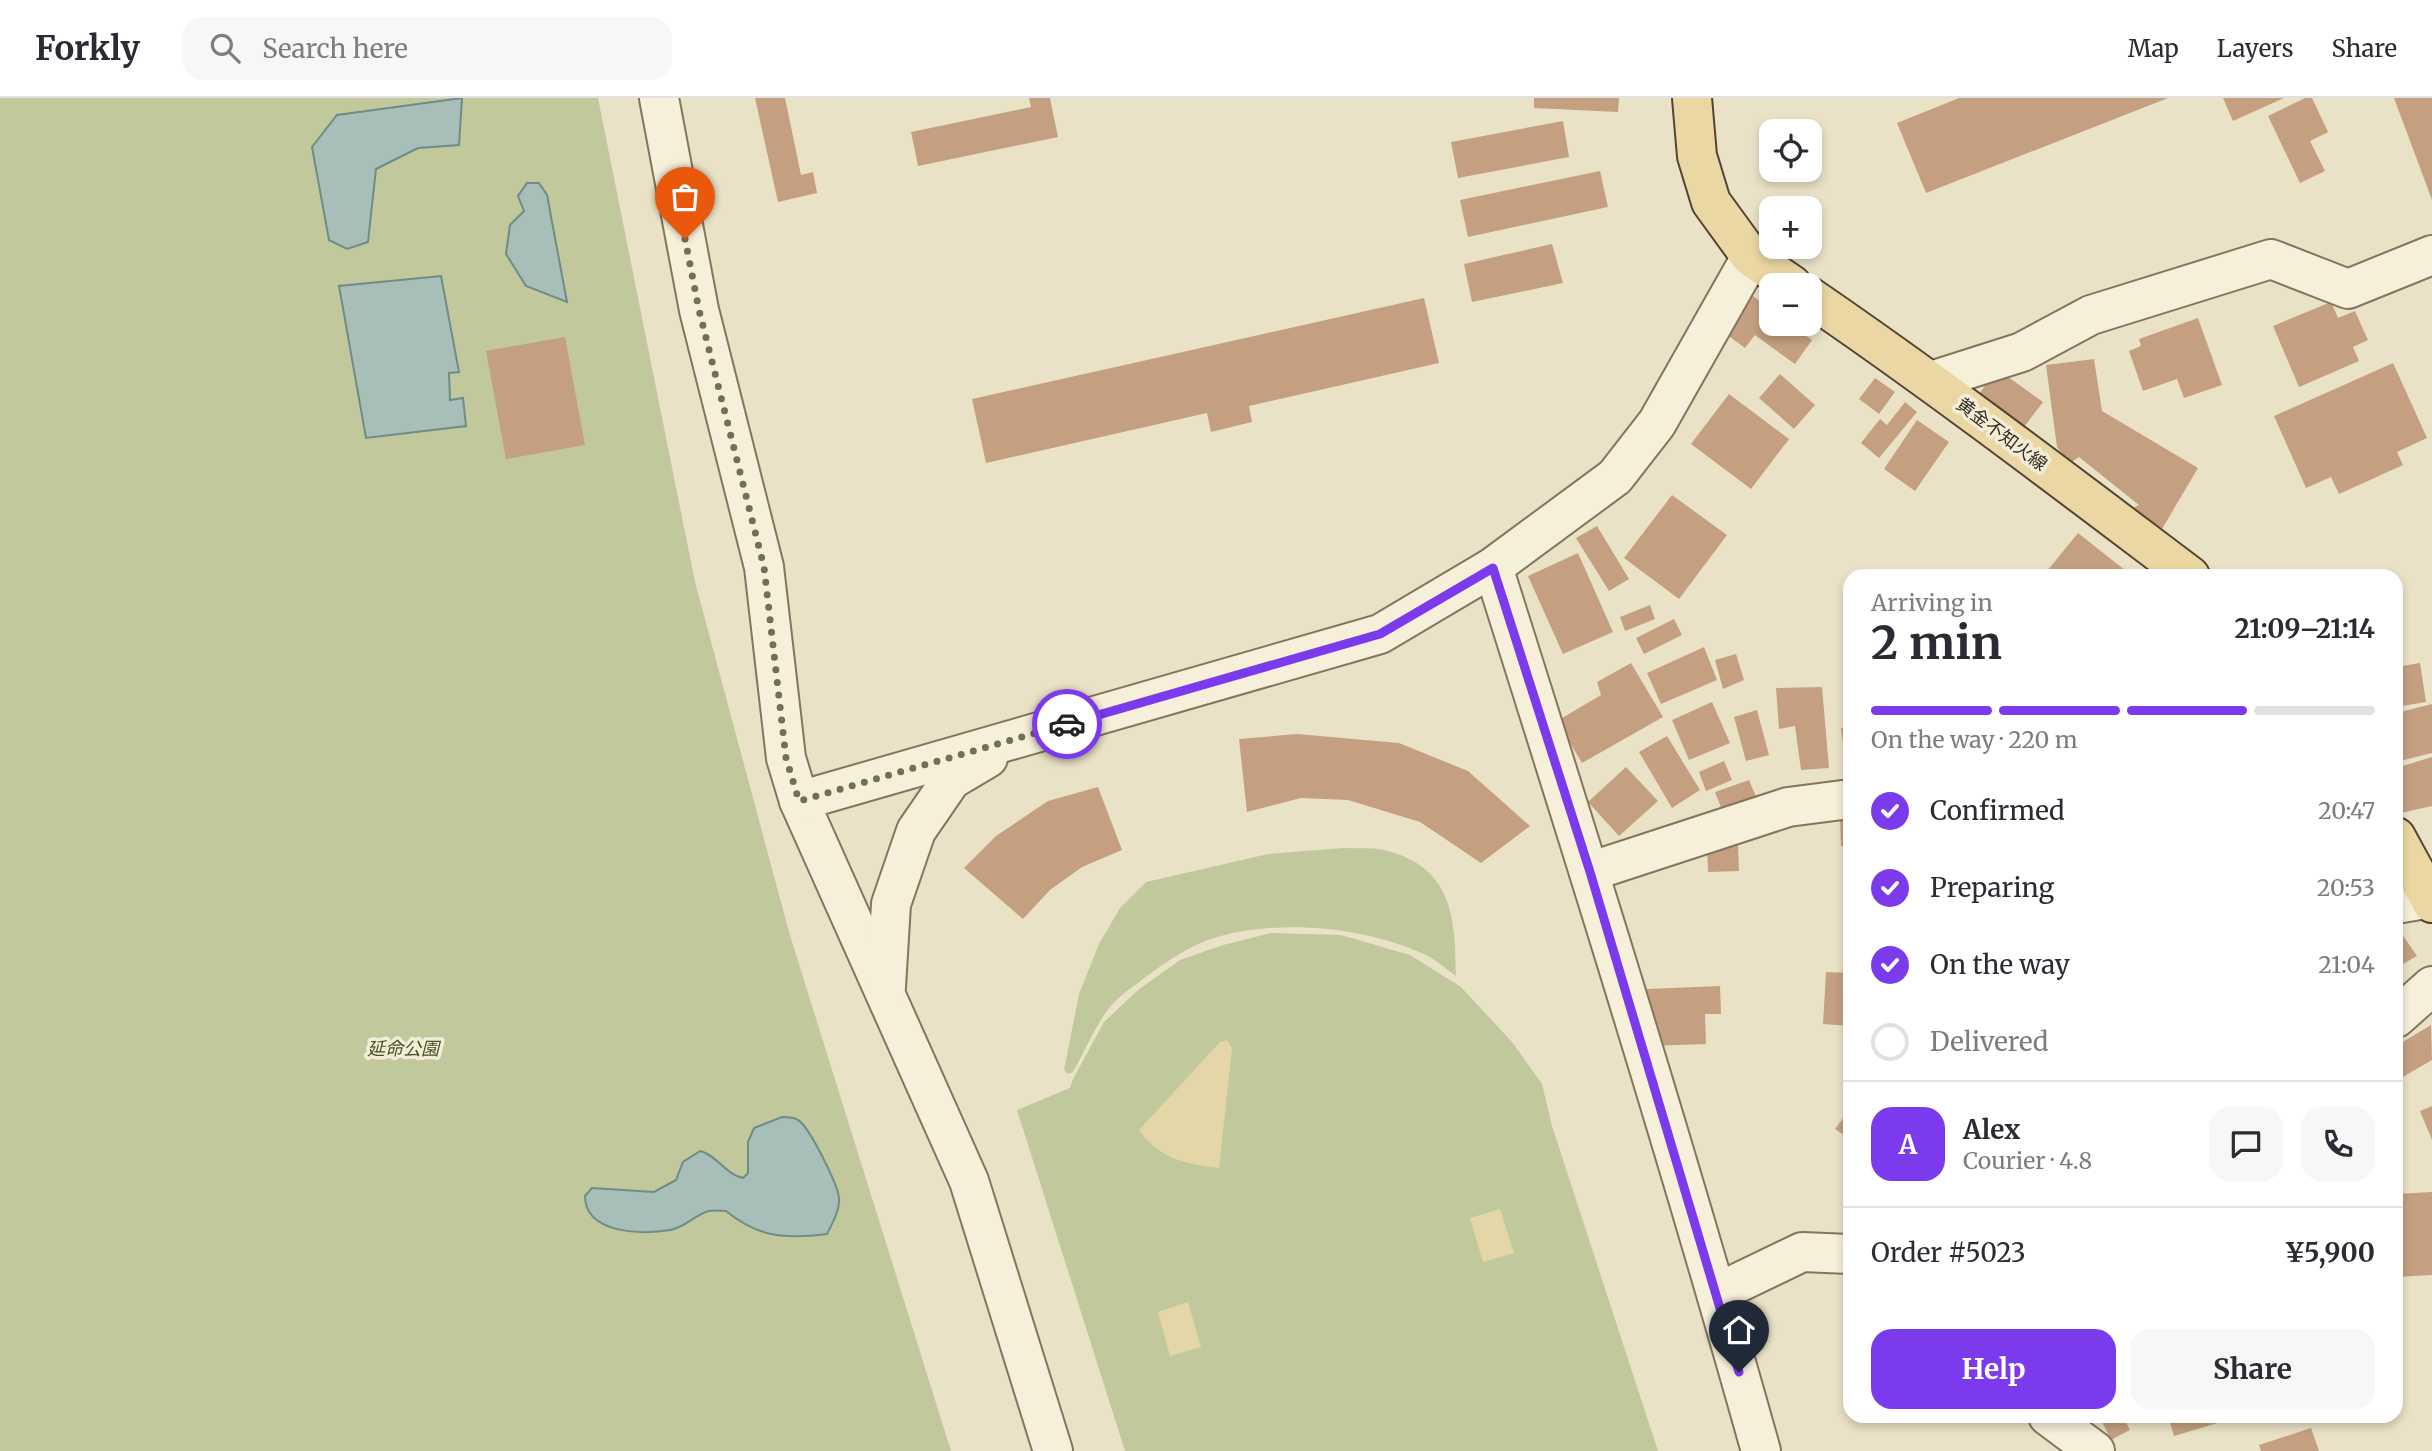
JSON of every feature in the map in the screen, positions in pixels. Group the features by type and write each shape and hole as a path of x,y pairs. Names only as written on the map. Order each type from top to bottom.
{"main road":[{"path":"1692,98 1697,156 1711,202 1751,257 1774,273"},
{"name":"黄金不知火線","path":"1822,305 1931,381 2181,569"},
{"path":"2403,854 2422,901"}],"street":[{"path":"659,98 699,310 764,567 786,758 799,801 969,1181 1053,1451"},
{"path":"1931,381 2022,352 2091,314 2271,259 2348,289 2432,256"},
{"path":"799,801 1380,634 1493,568 1615,477 1657,423 1751,257"},
{"path":"1493,568 1590,872 1717,1293 1761,1451"},
{"path":"886,994 891,904 916,831 951,780 1026,736"},
{"path":"1590,872 1788,807 1843,800"},
{"path":"2403,1012 2432,986"},
{"path":"1717,1293 1802,1252 1843,1254"},
{"path":"2057,1423 2095,1451"}],"green space":[{"name":"延命公園","path":"0,98 598,98 695,582 789,932 951,1451 0,1451"},
{"path":"1344,848 1388,851 1410,859 1438,883 1451,916 1456,976 1426,955 1375,937 1320,928 1291,927 1236,932 1186,950 1127,991 1105,1014 1073,1072 1068,1074 1064,1070 1079,994 1099,944 1120,908 1146,882 1268,854"},
{"path":"1271,933 1341,935 1410,955 1461,987 1512,1042 1542,1084 1552,1126 1658,1451 1125,1451 1017,1110 1070,1088 1104,1022 1138,990 1180,960 1223,945"}],"sand":[{"path":"1227,1040 1232,1048 1219,1168 1184,1162 1164,1154 1139,1130 1220,1042"},
{"path":"1500,1209 1514,1253 1483,1262 1470,1218"},
{"path":"1188,1302 1201,1347 1170,1356 1158,1312"}],"water":[{"path":"462,98 459,145 418,148 376,169 368,242 347,249 329,240 312,147 337,115"},
{"path":"527,183 539,183 547,195 567,302 526,286 506,254 510,225 524,211 518,196"},
{"path":"441,276 459,372 449,373 450,400 463,398 466,426 366,438 339,286"},
{"path":"782,1117 795,1118 803,1125 816,1144 834,1181 839,1203 827,1234 773,1234 750,1227 726,1211 709,1211 675,1229 659,1232 631,1231 605,1225 594,1218 588,1209 585,1196 592,1188 654,1192 676,1180 683,1162 700,1151 712,1156 732,1173 743,1178 748,1173 748,1142 754,1128"}],"building":[{"path":"755,98 785,98 801,175 813,172 817,193 778,202"},
{"path":"1029,98 1050,98 1058,137 918,166 911,132 1031,107"},
{"path":"1534,98 1619,98 1618,112 1534,108"},
{"path":"1959,98 2168,98 1926,193 1897,123"},
{"path":"2223,98 2284,98 2233,121"},
{"path":"2305,98 2312,98 2328,132 2310,141 2325,171 2300,183 2268,116"},
{"path":"2394,98 2432,98 2432,200"},
{"path":"1563,121 1569,157 1458,178 1451,142"},
{"path":"1600,171 1608,207 1468,237 1460,200"},
{"path":"1552,244 1563,283 1472,302 1464,264"},
{"path":"1753,296 1759,301 1759,336 1806,336 1812,340 1795,364 1755,335 1745,348 1726,334"},
{"path":"1424,298 1439,363 1249,406 1252,422 1211,432 1207,413 986,463 972,399"},
{"path":"2331,302 2338,318 2355,311 2368,340 2353,347 2359,361 2299,387 2273,326"},
{"path":"2198,318 2222,385 2184,398 2177,379 2143,391 2129,351 2141,346 2139,339"},
{"path":"565,337 585,445 506,459 486,351"},
{"path":"2094,359 2102,411 2198,468 2162,529 2129,510 2139,505 2079,457 2069,464 2057,447 2046,365"},
{"path":"2393,363 2427,438 2397,452 2403,465 2339,494 2331,477 2306,488 2274,416"},
{"path":"1997,369 2043,402 2024,427 1979,394"},
{"path":"1780,374 1815,405 1794,429 1759,398"},
{"path":"1875,378 1895,392 1879,414 1859,399"},
{"path":"1729,394 1789,439 1751,489 1691,444"},
{"path":"1905,402 1917,412 1879,458 1861,443 1880,419 1887,425"},
{"path":"1917,420 1949,442 1915,491 1884,469"},
{"path":"1672,495 1727,535 1679,599 1624,558"},
{"path":"1597,526 1629,579 1609,591 1576,538"},
{"path":"2078,533 2123,569 2049,569"},
{"path":"1578,553 1613,632 1563,654 1528,576"},
{"path":"1650,605 1655,619 1625,631 1620,617"},
{"path":"1674,619 1682,635 1644,654 1636,638"},
{"path":"1704,647 1717,680 1661,704 1647,673"},
{"path":"1736,654 1744,680 1723,689 1715,660"},
{"path":"1631,663 1663,717 1582,763 1557,721 1601,695 1597,682"},
{"path":"2420,663 2426,702 2403,706 2403,666"},
{"path":"1822,687 1829,768 1801,770 1795,726 1779,729 1776,688"},
{"path":"1712,702 1730,743 1689,760 1672,720"},
{"path":"2432,704 2432,753 2403,760 2403,711"},
{"path":"1757,710 1769,755 1746,761 1734,717"},
{"path":"1297,734 1399,743 1468,771 1530,826 1481,863 1420,822 1348,800 1301,798 1247,812 1239,739"},
{"path":"1667,736 1700,790 1672,808 1639,752"},
{"path":"2432,757 2432,806 2403,812 2403,766"},
{"path":"1724,761 1732,780 1706,791 1699,772"},
{"path":"1626,767 1658,801 1619,836 1588,802"},
{"path":"1749,780 1757,799 1722,810 1715,792"},
{"path":"1098,787 1122,850 1082,867 1050,890 1023,919 964,868 996,836 1048,801"},
{"path":"1840,814 1843,814 1843,846"},
{"path":"1738,845 1739,871 1708,872 1707,846"},
{"path":"2403,936 2417,956 2403,964"},
{"path":"1826,972 1843,973 1843,1025 1823,1024"},
{"path":"1720,986 1721,1014 1705,1014 1706,1044 1650,1046 1647,989"},
{"path":"2431,1025 2432,1060 2403,1077 2403,1042"},
{"path":"2432,1106 2432,1140 2420,1111"},
{"path":"1843,1118 1843,1134 1835,1129"},
{"path":"2432,1192 2432,1275 2403,1277 2403,1194"},
{"path":"2102,1423 2126,1423 2130,1430 2111,1440"},
{"path":"2170,1423 2218,1423 2174,1436"},
{"path":"2311,1428 2319,1451 2261,1451 2259,1445"}],"way so far":[{"path":"685,239 699,310 764,567 786,758 799,801 1067,724"}],"route":[{"path":"1067,724 1380,634 1493,568 1590,872 1739,1372"}]}
